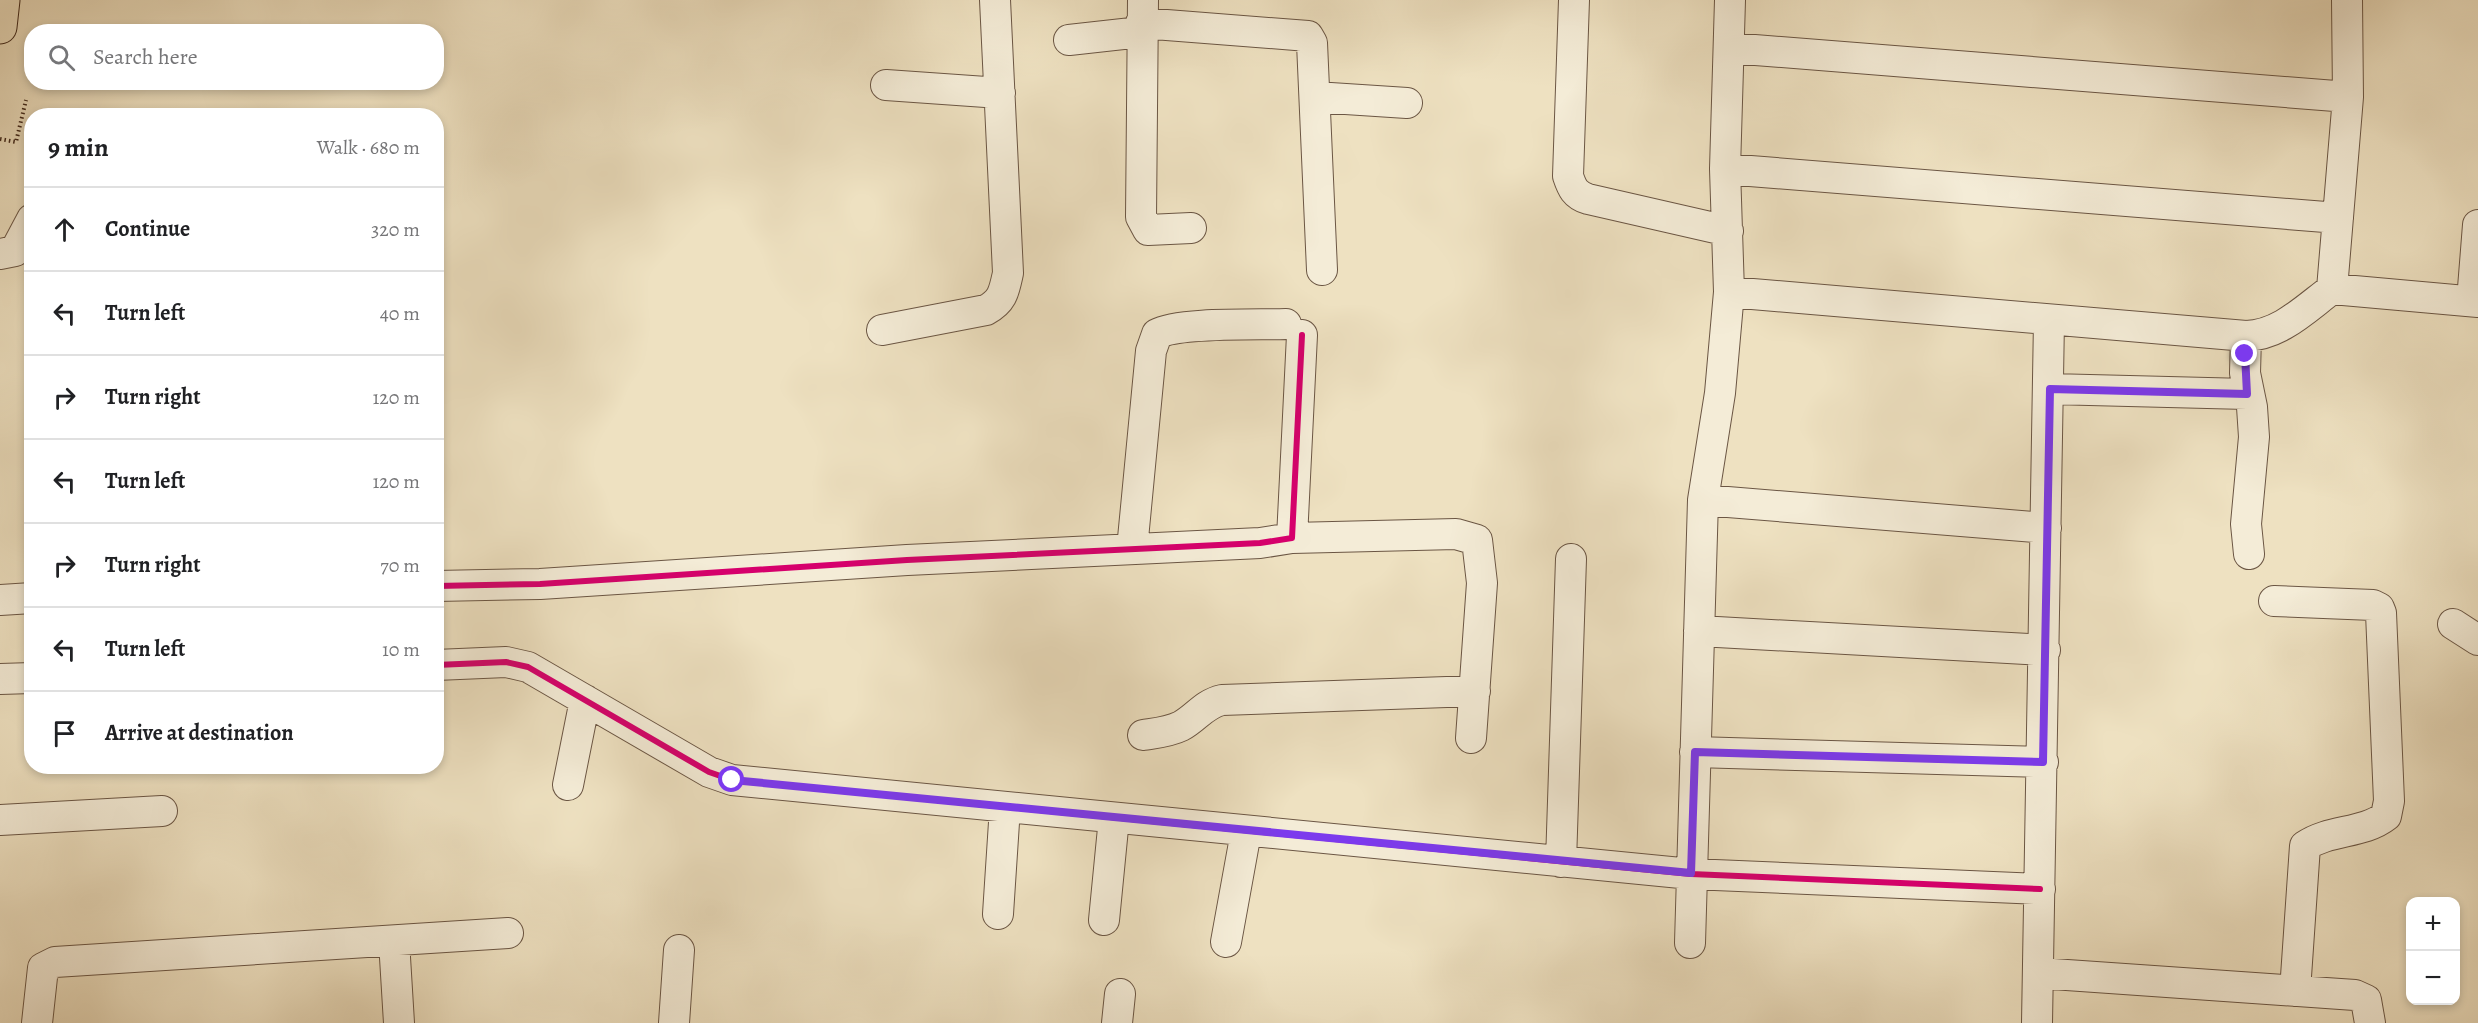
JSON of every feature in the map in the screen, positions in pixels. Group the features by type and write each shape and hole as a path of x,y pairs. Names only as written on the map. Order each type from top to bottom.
{"main road":[{"path":"0,27 3,0"}],"street":[{"path":"882,330 986,310 999,303 1004,293 1008,273 995,0"},
{"path":"1574,0 1568,176 1577,195 1728,231"},
{"path":"1690,943 1703,500 1720,393 1729,292 1725,169 1730,0"},
{"path":"2332,289 2348,97 2347,0"},
{"path":"1141,18 1141,217 1148,230 1191,228"},
{"path":"1069,40 1141,18 1308,36 1312,43 1322,270"},
{"path":"1730,48 2348,97"},
{"path":"886,85 1000,93"},
{"path":"1315,97 1407,103"},
{"path":"1725,169 2338,218"},
{"path":"1729,292 2246,336 2263,335 2280,327 2332,289 2475,302 2478,225"},
{"path":"0,254 15,251 24,234"},
{"path":"2037,1023 2050,389 2049,320"},
{"path":"1131,549 1151,351 1157,334 1164,330 1192,327 1294,329 1292,538"},
{"path":"2246,336 2245,373 2247,394 2252,408 2254,437 2246,524 2249,554"},
{"path":"2050,389 2247,394"},
{"path":"1703,500 2046,528"},
{"path":"444,586 540,584 907,560 1260,543 1292,538 1456,534 1477,540 1482,583 1472,738"},
{"path":"1561,862 1571,559"},
{"path":"0,600 24,598"},
{"path":"2274,601 2373,605 2379,608 2381,613 2389,801 2386,816 2378,823 2317,838 2305,846 2295,991"},
{"path":"2453,624 2478,640"},
{"path":"1699,631 2045,650"},
{"path":"444,665 506,662 528,667 709,772 732,780 1246,832 1691,873 2040,889"},
{"path":"0,679 24,678"},
{"path":"1143,735 1169,731 1183,725 1209,703 1222,700 1475,691"},
{"path":"568,785 585,700"},
{"path":"1695,752 2043,762"},
{"path":"998,914 1005,807"},
{"path":"0,820 162,811"},
{"path":"1104,920 1114,818"},
{"path":"1226,942 1246,832"},
{"path":"37,1023 44,968 55,962 508,933"},
{"path":"394,941 399,1023"},
{"path":"674,1023 679,950"},
{"path":"2038,973 2355,995 2366,1000 2370,1023"}],"path":[{"path":"24,108 26,100"},
{"path":"0,139 16,142 24,108"}],"cycle path":[{"path":"444,586 540,584 907,560 1260,543 1292,538 1302,335"},
{"path":"444,665 506,662 528,667 709,772 732,780 1691,874 2040,889"}],"route":[{"path":"732,780 1268,834 1691,873 1695,752 2043,762 2050,389 2247,394 2245,354"}]}
